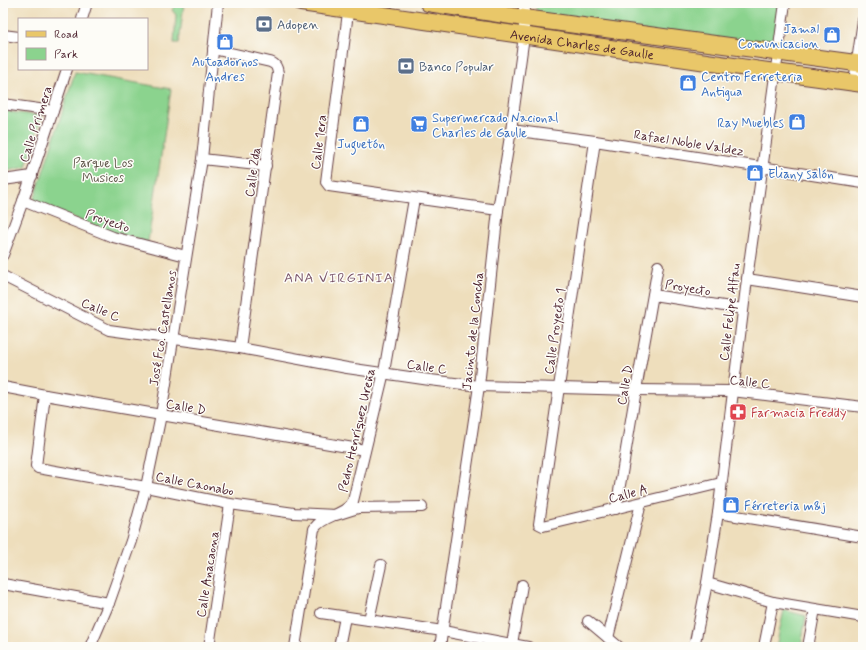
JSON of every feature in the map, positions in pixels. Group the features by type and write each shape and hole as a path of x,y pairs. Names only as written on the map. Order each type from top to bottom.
{"main road":[{"name":"Avenida Charles de Gaulle","path":"301,3 349,7 524,36 859,83"},
{"name":"Avenida Charles de Gaulle","path":"428,3 524,11 778,53 860,64"}],"street":[{"path":"82,18 87,3"},
{"name":"José Fco. Castellanos","path":"90,647 109,603 131,541 146,487 161,415 202,159 218,3"},
{"name":"Calle Felipe Alfau","path":"694,647 707,583 718,513 732,391 785,3"},
{"name":"Calle 1era","path":"349,7 326,182 329,186 498,210"},
{"name":"Jacinto de la Concha","path":"440,647 479,386 498,210 524,36 524,11"},
{"path":"859,83 863,20"},
{"path":"3,35 18,37"},
{"name":"Calle 2da","path":"213,49 274,63 277,67 278,73 240,348"},
{"name":"Calle Primera","path":"3,255 32,176 67,70"},
{"path":"3,104 53,111"},
{"name":"Rafael Noble Valdez","path":"511,130 762,166 863,183"},
{"name":"Calle Proyecto 1","path":"540,525 539,523 595,141"},
{"path":"202,159 266,166"},
{"path":"3,180 32,176"},
{"name":"Pedro Henríquez Ureña","path":"295,647 313,533 319,523 336,515 352,504 384,372 414,199"},
{"name":"Proyecto","path":"23,201 113,237 186,256"},
{"name":"Calle D","path":"616,509 658,266"},
{"name":"Calle C","path":"3,276 110,330 240,348 347,368 479,386 732,391 863,407"},
{"path":"747,279 863,297"},
{"name":"Proyecto","path":"653,295 743,309"},
{"name":"Calle D","path":"3,387 365,450"},
{"name":"Calle Caonabo","path":"45,395 36,468 146,487 230,504 294,513 336,515 358,508 422,507"},
{"name":"Calle A","path":"540,525 543,526 721,483"},
{"path":"608,638 641,503"},
{"name":"Calle Anacaona","path":"209,647 230,504"},
{"path":"718,513 863,537"},
{"path":"370,620 381,564"},
{"path":"707,583 773,602 863,617"},
{"path":"3,584 109,603"},
{"path":"512,644 522,585"},
{"path":"764,647 773,602"},
{"path":"808,647 815,609"},
{"path":"321,613 443,631 528,647"},
{"path":"339,647 345,617"},
{"path":"588,621 618,647"}],"green space":[{"path":"177,3 184,3 179,43 174,43 176,15 172,10"},
{"path":"536,3 780,3 774,51 536,17"},
{"name":"Parque Los Musicos","path":"75,72 171,89 148,242 116,234 33,203"},
{"path":"3,111 42,116 26,167 3,172"},
{"path":"784,610 806,616 801,647 776,647"}],"place":[{"name":"Adopen","path":"264,24"},
{"name":"Jamal Comunicacion","path":"832,35"},
{"name":"Autoadornos Andres","path":"225,42"},
{"name":"Banco Popular","path":"406,66"},
{"name":"Centro Ferreteria Antigua","path":"688,83"},
{"name":"Ray Muebles","path":"797,122"},
{"name":"Juguetón","path":"361,124"},
{"name":"Supermercado Nacional Charles de Gaulle","path":"419,124"},
{"name":"Eliany salón","path":"755,173"},
{"name":"Farmacia Freddy","path":"738,412"},
{"name":"Férreteria m&j","path":"731,505"}],"district":[{"name":"ANA VIRGINIA","path":"339,277"}]}
